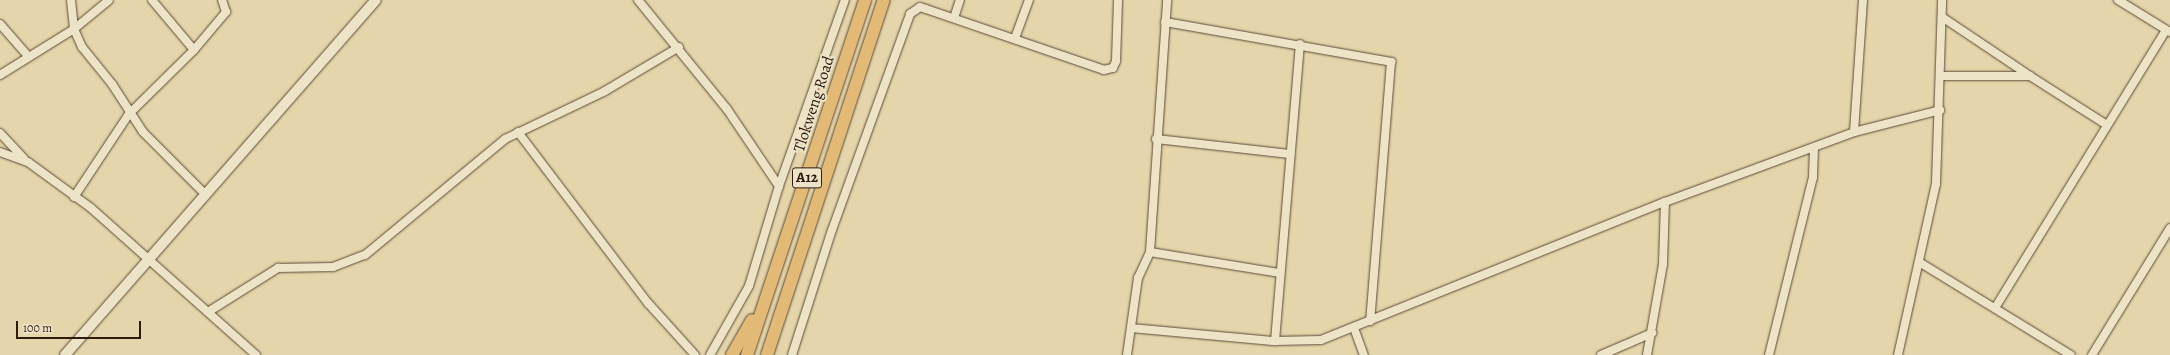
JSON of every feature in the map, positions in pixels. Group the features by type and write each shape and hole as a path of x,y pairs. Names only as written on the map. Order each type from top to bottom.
{"main road":[{"name":"Tlokweng Road","path":"747,355 763,300 865,0"},
{"name":"Tlokweng Road","path":"767,355 884,0"},
{"path":"732,355 763,300"}],"street":[{"path":"71,0 74,29 82,47 112,84 130,114 205,194"},
{"path":"0,76 74,29 108,0"},
{"path":"152,0 194,50"},
{"path":"74,196 130,114 194,50 226,12 222,0"},
{"path":"65,355 148,258 376,0"},
{"path":"638,0 679,47 779,186"},
{"path":"710,355 744,300 779,186 845,0"},
{"path":"954,18 960,0"},
{"path":"1015,38 1029,0"},
{"path":"792,355 832,230 910,14 920,7 1109,70 1116,61 1118,0"},
{"path":"1127,355 1138,278 1150,252 1156,139 1167,0"},
{"path":"1854,132 1863,0"},
{"path":"1898,355 1936,184 1940,110 1942,0"},
{"path":"1995,308 2107,125 2168,31 2118,0"},
{"path":"1942,17 2107,125"},
{"path":"1165,22 1386,59 1392,64 1370,321"},
{"path":"0,24 29,57"},
{"path":"1275,341 1300,44"},
{"path":"208,312 278,268 333,267 365,255 518,132 606,91 679,47"},
{"path":"1941,76 2030,76"},
{"path":"1131,328 1275,341 1322,340 1665,202 1814,149 1854,132 1940,110"},
{"path":"518,132 648,303 695,355"},
{"path":"0,133 28,162 74,196 148,258 256,355"},
{"path":"1156,139 1290,154"},
{"path":"1769,355 1813,177 1814,149"},
{"path":"0,152 28,162"},
{"path":"1647,355 1652,333 1662,264 1665,202"},
{"path":"2092,355 2170,228"},
{"path":"1150,252 1280,273"},
{"path":"1919,262 2071,355"},
{"path":"1354,328 1364,355"},
{"path":"1601,355 1652,333"}]}
